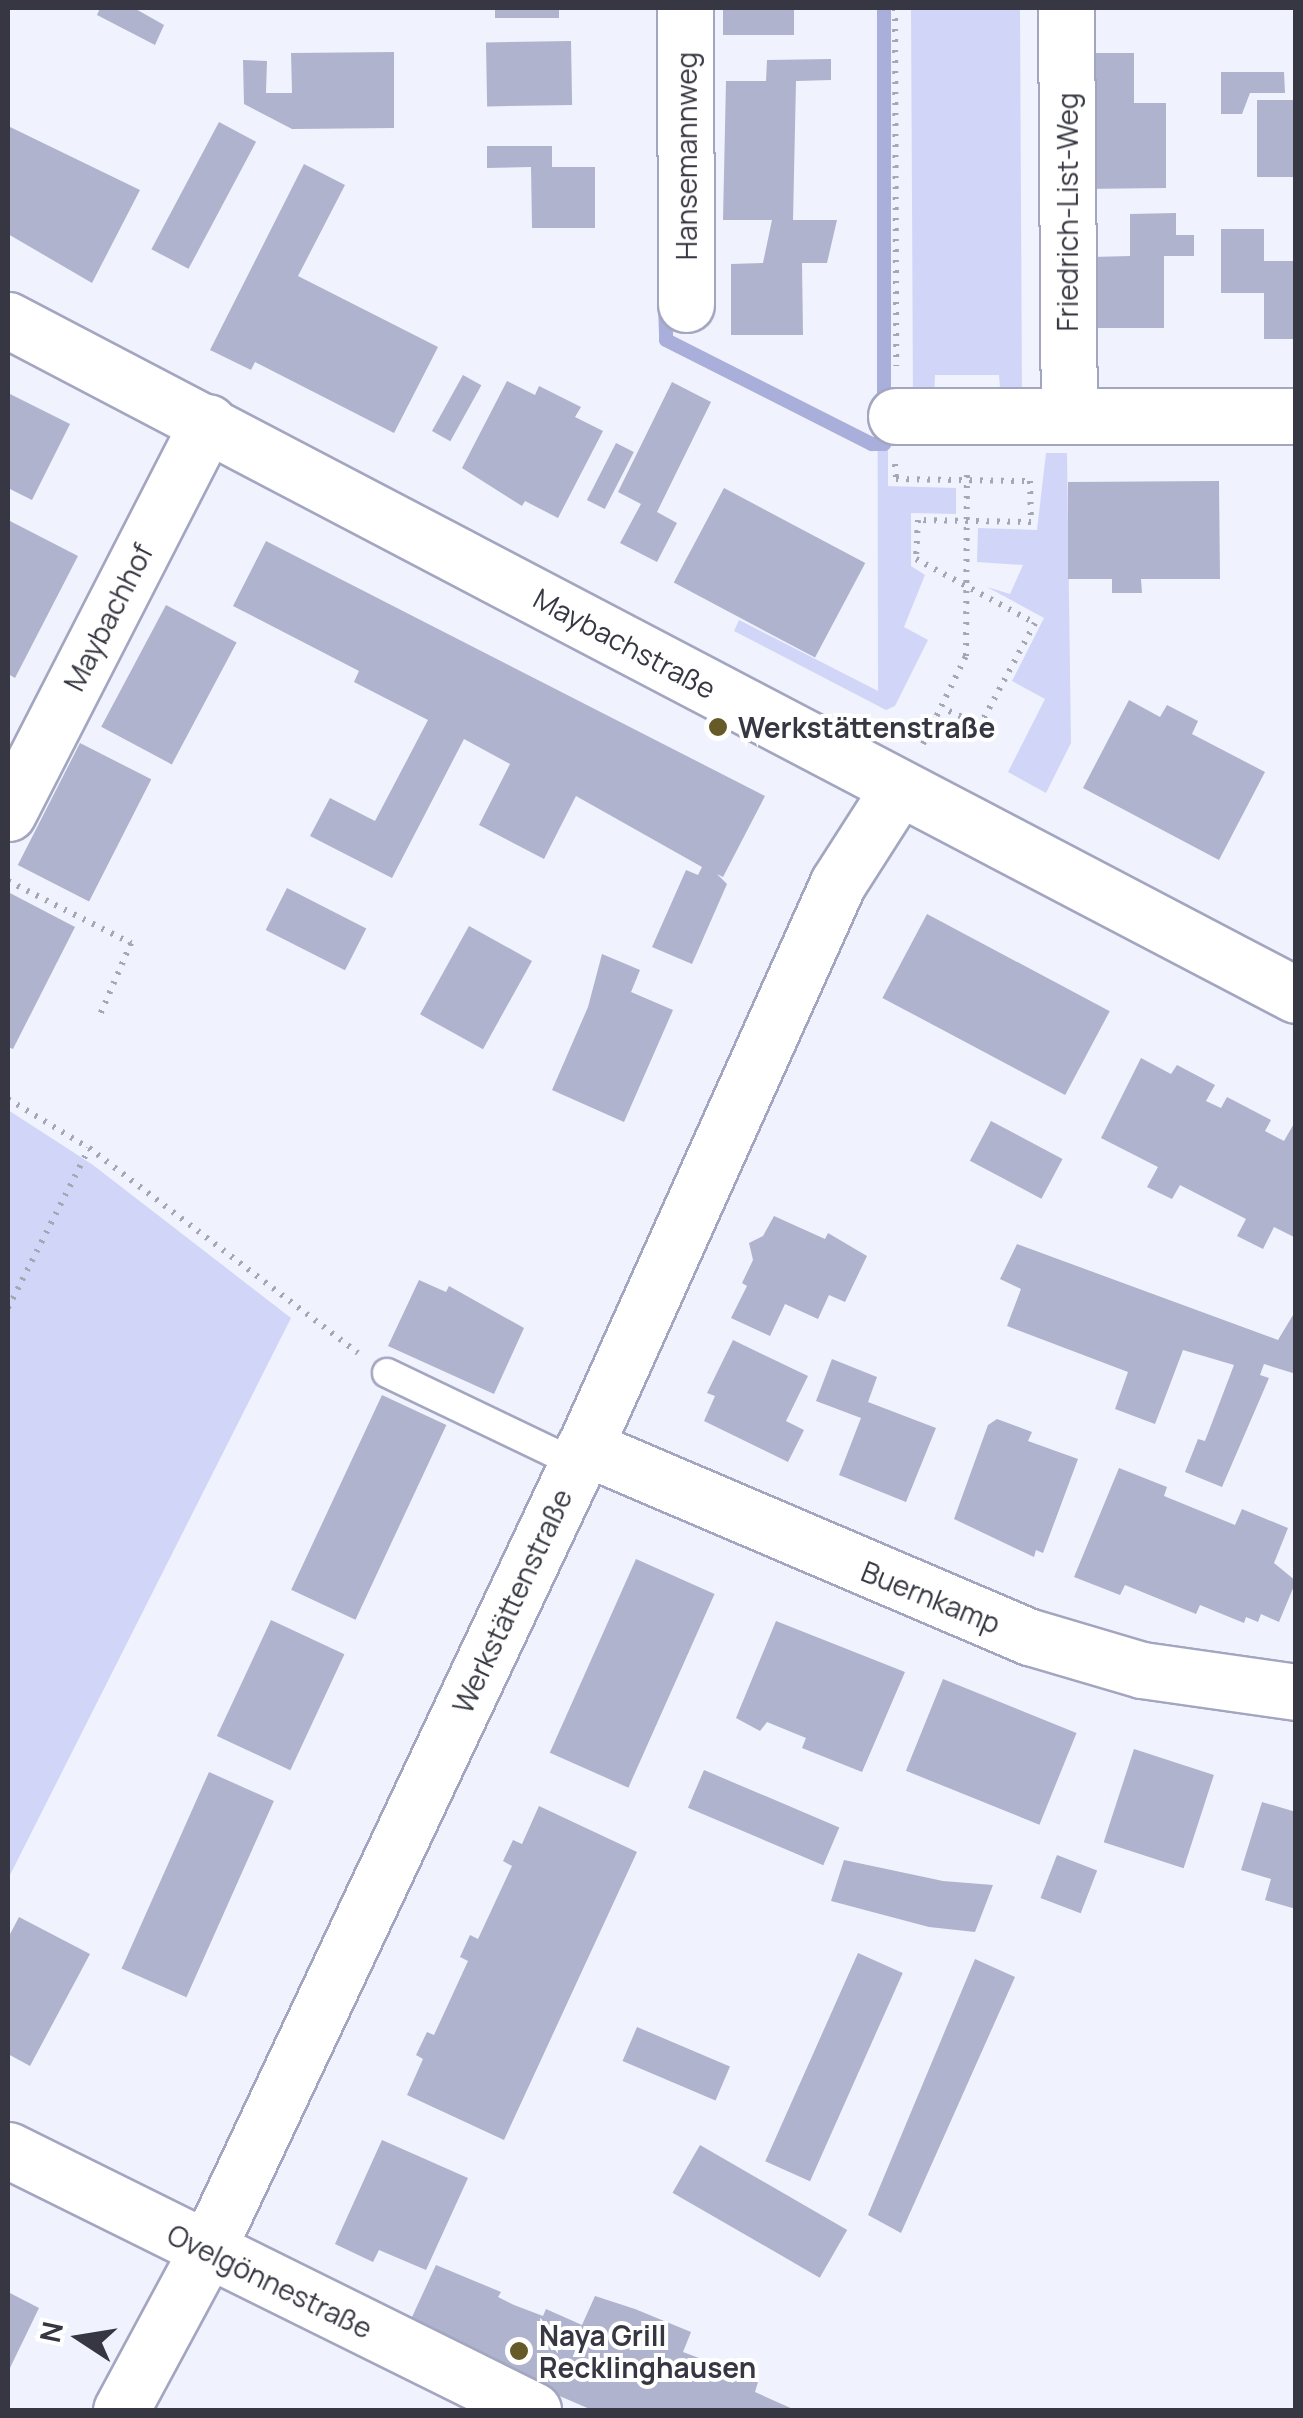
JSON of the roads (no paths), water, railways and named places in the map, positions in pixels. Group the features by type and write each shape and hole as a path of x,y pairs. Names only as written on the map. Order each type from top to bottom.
{"street":[{"name":"Hansemannweg","path":"685,8 686,304"},
{"name":"Friedrich-List-Weg","path":"1066,8 1068,416"},
{"name":"Maybachstraße","path":"8,320 1296,995"},
{"path":"896,416 1296,416"},
{"name":"Maybachhof","path":"8,813 208,422"},
{"name":"Werkstättenstraße","path":"121,2410 207,2250 580,1455 838,883 898,789"},
{"name":"Buernkamp","path":"580,1455 1030,1636 1142,1670 1296,1692"},
{"name":"Ovelgönnestraße","path":"8,2150 533,2410"}],"lane":[{"path":"388,1373 580,1455"}],"waterway":[{"path":"665,305 666,340 872,444 884,444 884,8"}],"place":[{"name":"Werkstättenstraße","path":"718,727"},
{"name":"Naya Grill Recklinghausen","path":"519,2351"}]}
